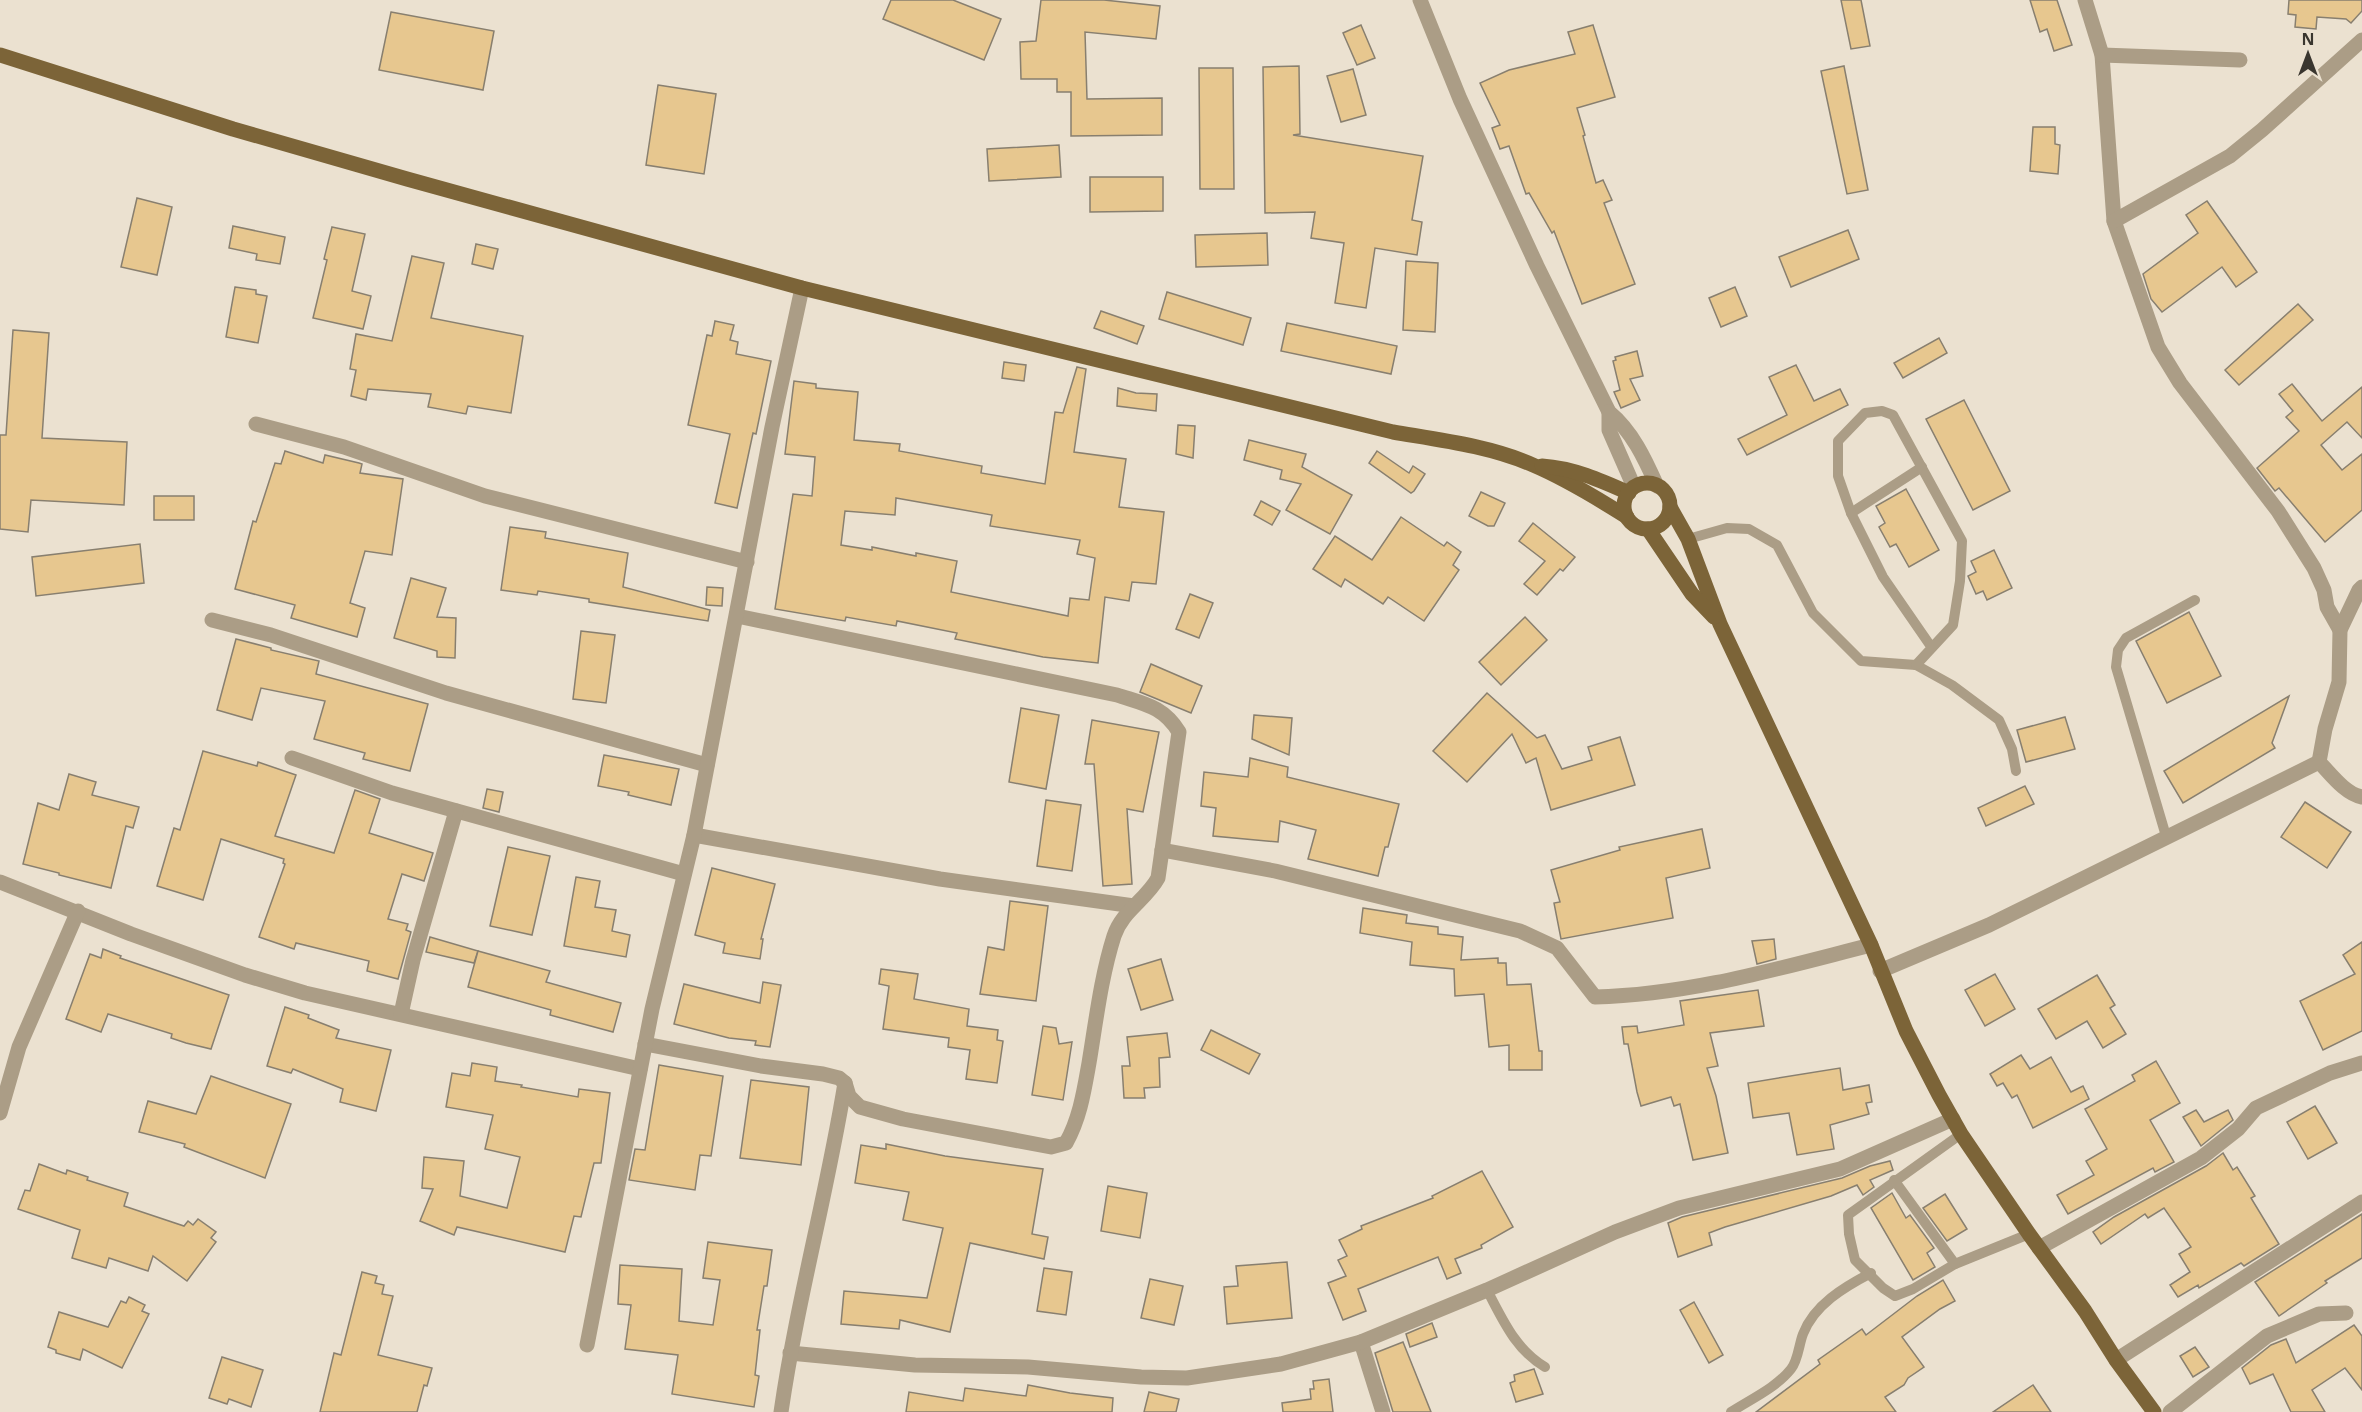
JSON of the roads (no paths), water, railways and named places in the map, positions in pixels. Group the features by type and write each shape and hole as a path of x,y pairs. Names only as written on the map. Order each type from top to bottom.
{"main road":[{"path":"0,55 233,129 802,288 1393,432 1486,450 1533,465 1589,494 1627,517 1632,524 1648,529 1692,594 1720,624"},
{"path":"1533,465 1560,467 1631,490 1647,484 1657,486 1667,495 1670,507 1688,539 1720,624 1871,945 1906,1031 1961,1134 2154,1412"},
{"path":"1627,517 1625,501 1631,490"},
{"path":"1648,529 1664,522 1670,507"}],"street":[{"path":"1420,0 1460,99 1536,266 1609,412 1622,423 1646,460 1657,486"},
{"path":"2085,0 2102,55 2114,221 2158,347 2180,382 2278,510 2314,568 2324,590 2327,608 2340,630"},
{"path":"2114,221 2230,156 2362,40"},
{"path":"2102,55 2240,60"},
{"path":"587,1345 645,1044 694,835 772,427 802,288"},
{"path":"1609,412 1609,430 1631,490"},
{"path":"256,424 344,447 485,496 747,562"},
{"path":"2319,762 2325,729 2339,682 2340,630 2362,587"},
{"path":"645,1044 839,1078 845,1083 849,1096 860,1107 903,1119 1040,1146 1051,1147 1066,1143 1074,1128 1082,1101 1114,935 1122,919 1151,891 1158,878 1179,732 1171,719 1157,708 1117,695 736,616"},
{"path":"212,620 271,635 446,693 707,765"},
{"path":"292,758 392,793 684,874"},
{"path":"1880,970 1989,925 2319,762"},
{"path":"2319,762 2341,785 2358,796 2362,796"},
{"path":"401,1014 413,960 456,811"},
{"path":"694,835 940,879 1134,906"},
{"path":"1162,850 1275,871 1520,932 1557,948 1595,997 1630,996 1735,979 1871,945"},
{"path":"0,882 78,911 131,934 245,975 305,993 640,1069"},
{"path":"0,1113 19,1047 78,911"},
{"path":"2039,1248 2201,1158 2238,1129 2256,1108 2330,1072 2362,1063"},
{"path":"781,1412 790,1353 834,1150 845,1083"},
{"path":"790,1353 915,1365 1028,1366 1141,1377 1187,1378 1281,1364 1361,1342 1487,1290 1615,1232 1679,1208 1840,1169 1953,1119"},
{"path":"2116,1359 2362,1202"},
{"path":"2170,1412 2267,1336 2319,1314 2346,1313"},
{"path":"1361,1342 1383,1412"}],"lane":[{"path":"1916,665 1932,648 1953,625 1962,541 1893,415 1881,411 1865,413 1838,441 1838,476 1851,513 1883,577 1932,648"},
{"path":"1851,513 1922,467"},
{"path":"1688,539 1727,528 1749,529 1777,545 1813,613 1861,661 1916,665 1952,685 2000,720 2012,749 2016,771"},
{"path":"2166,836 2116,667 2118,650 2126,638 2195,600"},
{"path":"1961,1134 1848,1215 1849,1234 1855,1260 1883,1288 1895,1296 1913,1289 1955,1264 2029,1234"},
{"path":"1894,1180 1955,1264"},
{"path":"1731,1412 1775,1385 1793,1367 1805,1329 1818,1311 1842,1288 1871,1274"},
{"path":"1487,1290 1512,1339 1530,1358 1545,1367"}]}
